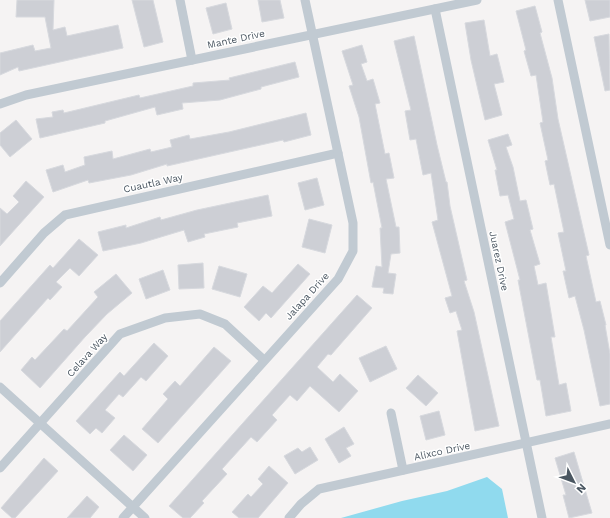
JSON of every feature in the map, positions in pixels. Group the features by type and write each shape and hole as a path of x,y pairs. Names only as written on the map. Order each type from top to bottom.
{"street":[{"path":"180,0 192,60"},
{"name":"Jalapa Drive","path":"123,518 338,279 353,250 353,223 305,0"},
{"name":"Mante Drive","path":"0,104 26,95 477,0"},
{"path":"558,0 610,245"},
{"name":"Juarez Drive","path":"435,9 542,518"},
{"name":"Cuautla Way","path":"0,283 44,233 65,214 338,153"},
{"name":"Celava Way","path":"0,468 120,334 165,318 200,314 225,324 264,360"},
{"path":"0,387 145,518"},
{"path":"391,413 403,470"},
{"name":"Alixco Drive","path":"289,518 301,504 319,489 527,444 610,424"}],"water":[{"path":"487,477 502,489 508,518 341,518 402,501 447,491"}],"building":[{"path":"17,0 54,0 53,30 65,27 67,36 118,25 123,48 19,71 18,67 0,75 0,53 33,45 35,51 51,48 45,17 16,17"},
{"path":"132,0 153,0 163,42 144,47"},
{"path":"258,0 280,0 284,18 262,22"},
{"path":"585,0 610,0 610,17 590,21"},
{"path":"226,3 232,29 213,34 206,8"},
{"path":"535,6 542,32 540,33 552,78 558,119 589,255 586,256 596,302 600,301 606,325 610,354 610,404 600,406 584,330 575,296 569,298 563,271 566,271 558,233 564,232 554,184 550,185 545,161 548,160 540,123 543,122 536,75 531,76 516,11"},
{"path":"484,20 490,56 497,54 504,82 494,84 502,115 485,120 471,60 465,23"},
{"path":"609,34 610,90 605,91 594,37"},
{"path":"414,36 437,145 447,182 450,206 467,280 464,281 474,312 499,426 475,431 457,331 462,330 456,311 450,313 445,298 452,296 432,222 438,220 431,173 423,175 416,139 410,140 405,111 411,110 394,41"},
{"path":"362,45 367,62 361,64 367,81 373,79 380,103 375,104 385,154 389,153 394,178 386,179 396,227 399,227 400,253 391,254 388,273 396,274 393,294 383,293 384,288 372,287 376,266 382,267 380,228 382,228 373,182 371,183 359,117 349,86 353,85 342,51"},
{"path":"295,62 299,77 261,87 261,89 220,100 182,103 183,109 157,115 155,107 105,121 105,123 40,138 36,119 53,117 52,112 63,110 64,113 139,95 140,98 193,86 193,83 230,80 229,78"},
{"path":"306,113 311,135 284,142 283,140 167,166 167,164 131,175 89,183 88,180 53,192 46,170 63,165 65,172 85,165 84,157 112,151 113,159 150,149 151,152 172,147 170,140 189,135 190,139 229,132"},
{"path":"16,120 32,139 10,157 0,145 0,133"},
{"path":"508,134 512,145 506,147 513,167 520,201 526,200 533,229 530,230 540,264 534,266 538,285 546,283 555,337 551,337 559,385 566,383 571,411 546,416 540,380 537,380 518,280 520,280 505,222 514,219 508,195 500,196 495,170 497,170 488,140"},
{"path":"317,178 324,205 305,210 298,183"},
{"path":"26,181 44,197 0,246 0,208 7,214 19,202 13,196"},
{"path":"268,195 272,216 237,223 238,227 204,234 205,237 188,242 184,230 141,243 103,251 98,232 126,225 126,228 160,217 161,220 197,210"},
{"path":"309,219 332,225 325,253 302,247"},
{"path":"79,239 98,255 79,276 70,268 56,282 62,287 50,300 48,298 0,352 0,321 50,265 53,268"},
{"path":"203,263 204,288 179,289 178,265"},
{"path":"298,264 310,274 271,318 266,313 259,321 244,307 263,286 272,293"},
{"path":"219,266 247,274 240,297 212,289"},
{"path":"163,270 170,290 146,299 139,279"},
{"path":"116,274 132,293 107,314 40,388 21,370 32,357 35,360 64,329 67,331 98,297 94,292"},
{"path":"357,295 372,308 331,355 328,354 317,367 333,382 340,374 358,391 339,412 310,386 297,401 290,395 272,415 277,420 257,442 251,437 222,469 227,474 202,501 204,503 190,518 183,518 169,506"},
{"path":"154,343 168,356 146,381 141,377 123,397 119,394 105,410 115,418 102,433 96,428 90,434 76,421 120,372 124,376"},
{"path":"386,346 397,369 370,382 359,358"},
{"path":"214,347 231,361 158,443 142,429 168,399 163,394 175,381 180,386"},
{"path":"418,375 438,393 426,406 406,388"},
{"path":"439,411 445,435 426,440 420,416"},
{"path":"344,427 354,444 346,448 351,456 339,463 325,439"},
{"path":"124,435 147,455 133,471 110,450"},
{"path":"310,447 318,460 295,474 284,456 298,448 302,452"},
{"path":"574,452 592,513 569,518 563,495 566,495 555,458"},
{"path":"44,458 58,471 15,518 12,518 1,508"},
{"path":"269,466 288,483 258,518 239,518 232,512 248,494 251,497 263,484 258,479"},
{"path":"87,496 99,507 90,518 67,518"}]}
